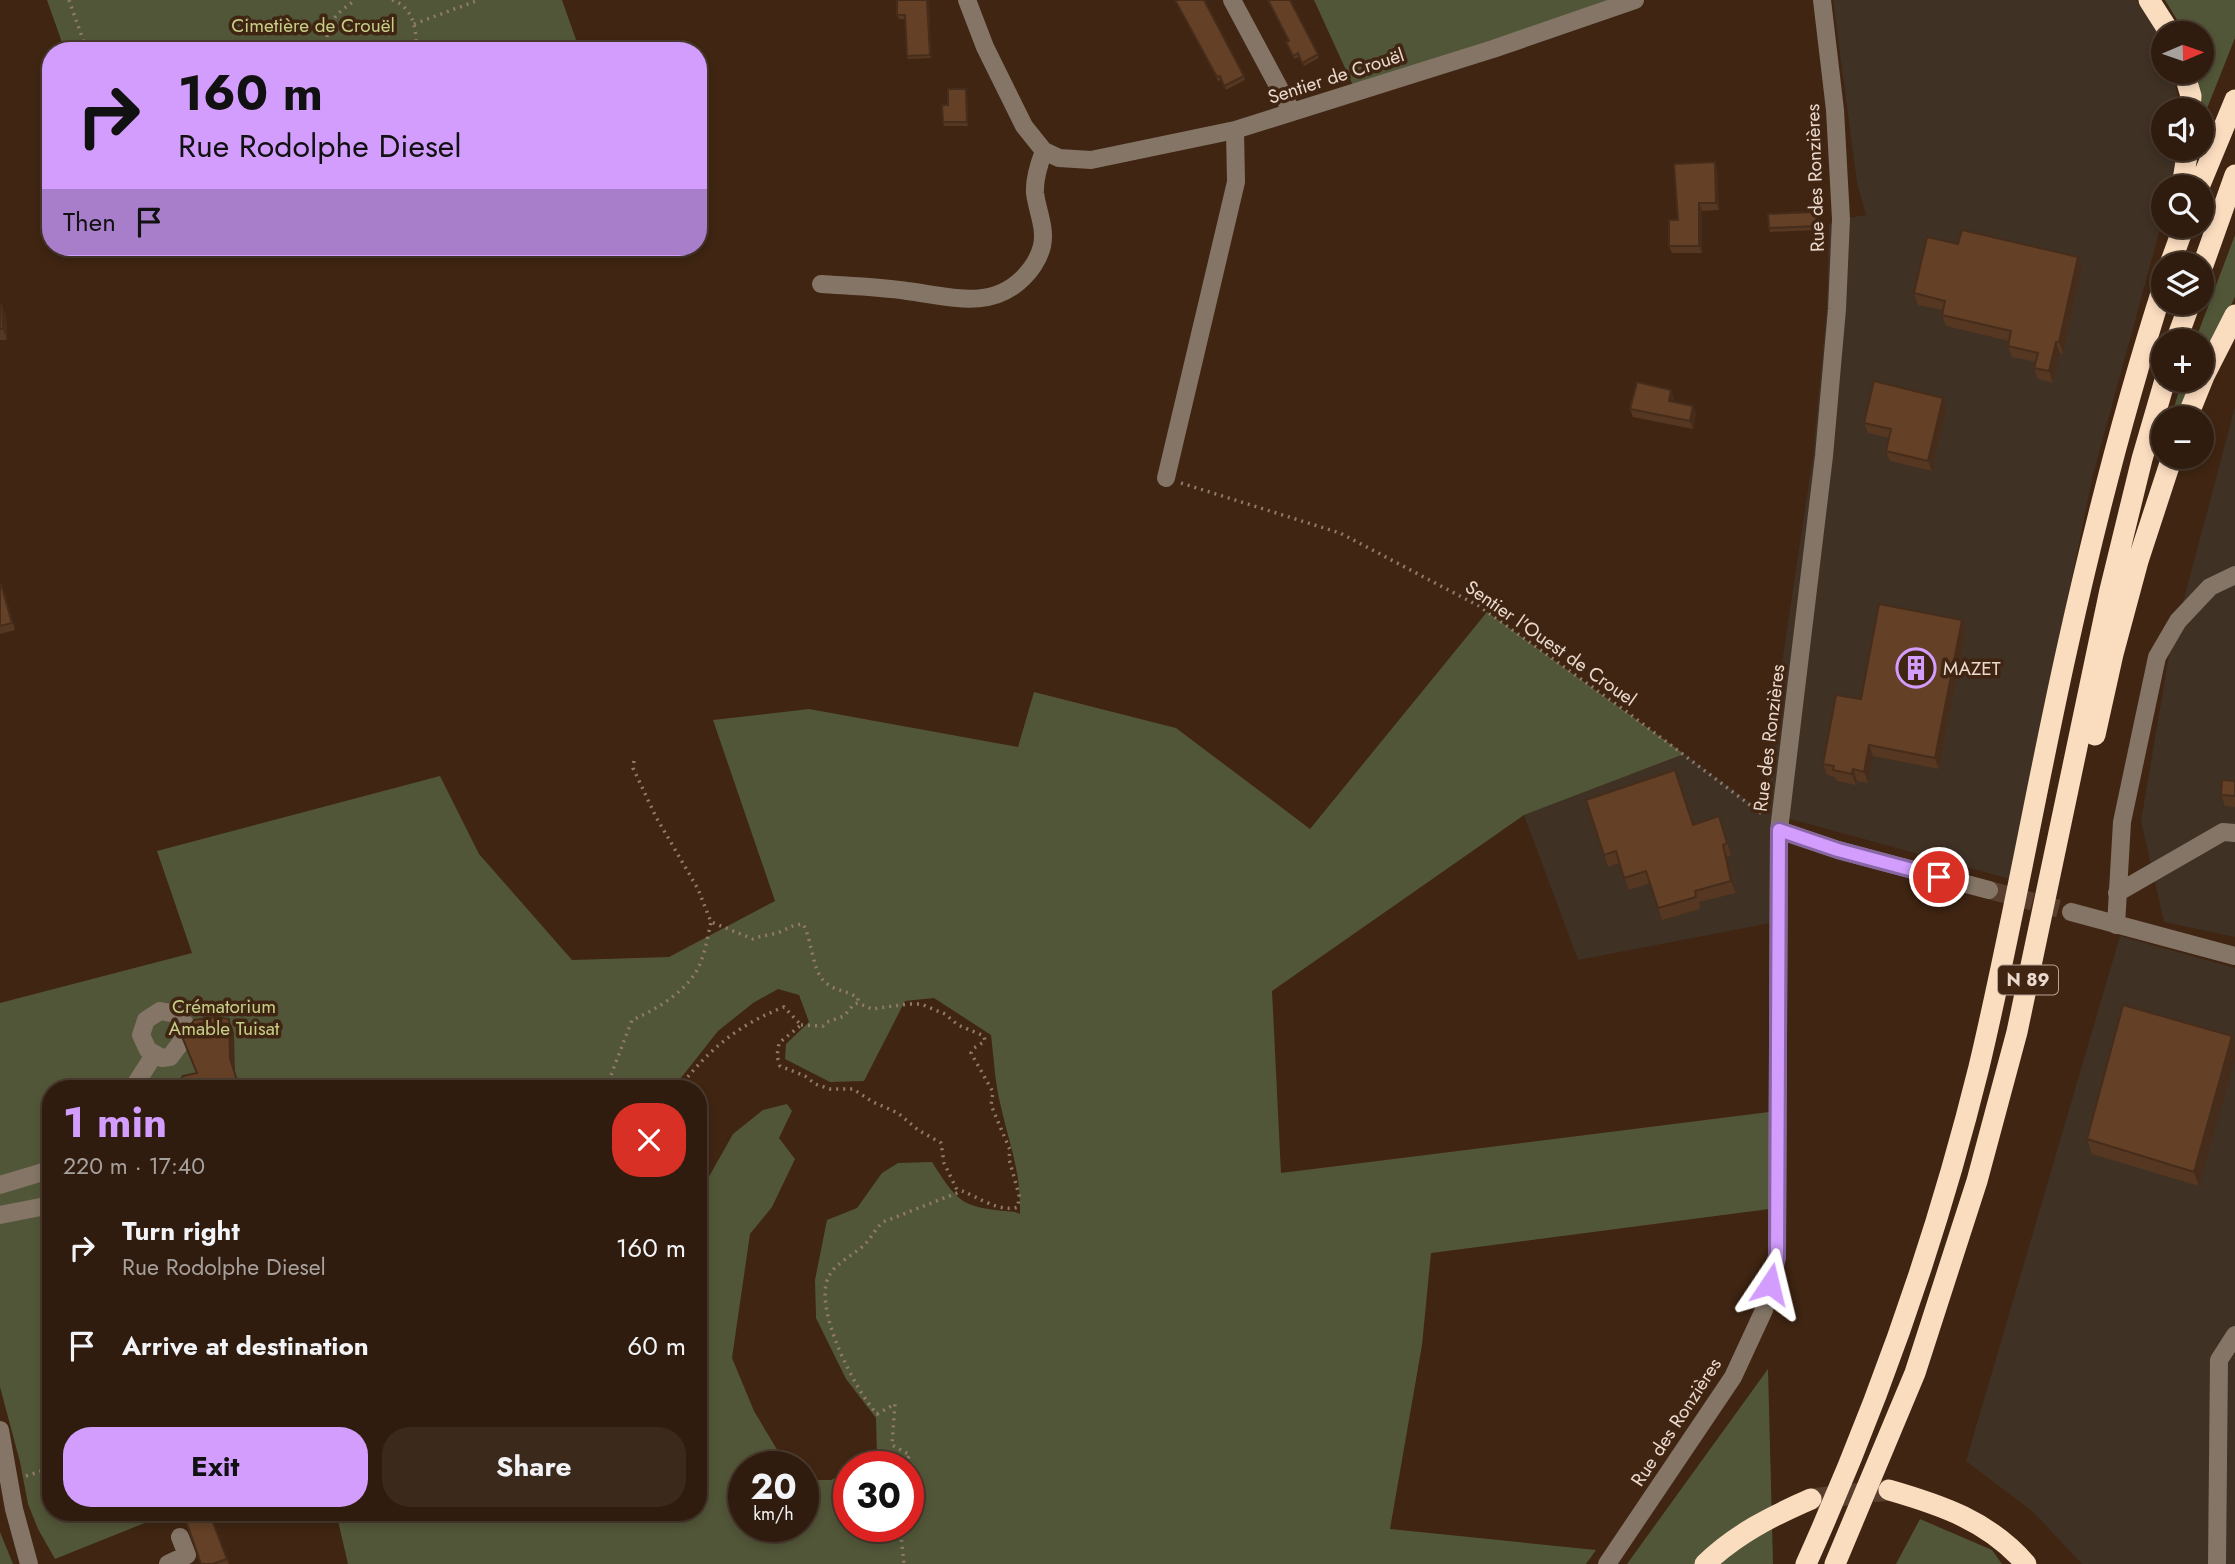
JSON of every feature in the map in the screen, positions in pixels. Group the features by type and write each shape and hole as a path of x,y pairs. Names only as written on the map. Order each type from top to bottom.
{"highway":[{"path":"2149,0 2162,21"},
{"path":"2204,175 2235,100"},
{"path":"2208,252 2235,175"},
{"name":"N 89","path":"1806,1564 1887,1366 1950,1174 2006,948 2070,634 2137,369 2154,315"},
{"path":"2192,406 2235,315"},
{"name":"N 89","path":"1835,1564 1915,1373 1977,1181 2017,1032 2110,590 2142,458 2161,392"},
{"path":"2056,853 2080,799 2113,654 2138,561 2168,469"},
{"path":"1889,1490 1937,1503 1967,1518 1996,1535 2025,1564"},
{"path":"1705,1564 1725,1545 1769,1517 1811,1499"}],"street":[{"path":"821,284 952,298 990,298 1012,289 1032,269 1042,245 1041,221 1035,192 1044,151 1024,126 985,47 967,0"},
{"path":"1232,0 1292,112"},
{"name":"Sentier de Crouël","path":"1044,151 1059,158 1091,160 1235,130 1635,0"},
{"name":"Rue des Ronzières","path":"1607,1564 1733,1377 1764,1310 1777,1257 1779,830 1824,456 1837,309 1841,219 1835,110 1822,0"},
{"path":"1166,478 1236,182 1235,130"},
{"path":"2116,925 2122,822 2157,657 2178,621 2210,587 2235,575"},
{"path":"1779,830 1838,850 1989,890"},
{"path":"2118,893 2223,832 2235,833"},
{"path":"2071,912 2235,956"},
{"path":"138,1080 154,1055"},
{"path":"0,1185 42,1172"},
{"path":"0,1215 42,1207"},
{"path":"2217,1564 2218,1360 2235,1335"},
{"path":"0,1430 14,1510 29,1564"},
{"path":"169,1564 187,1555 180,1537"}],"path":[{"path":"69,0 84,42"},
{"path":"327,42 330,24 337,12 356,0"},
{"path":"391,0 398,2 411,15 417,32 416,42"},
{"path":"414,24 480,0"},
{"name":"Sentier l'Ouest de Crouel","path":"1166,478 1340,533 1479,606 1637,719 1760,811 1779,830"},
{"path":"609,1080 632,1020 655,1010 695,974 711,922 698,889 656,817 633,768 634,761"},
{"path":"711,922 754,939 768,933 780,933 790,925 803,924 820,976 831,986 855,995 858,1003 872,1009 908,1003 921,1004 984,1036 985,1041 971,1053 993,1092 990,1105 1010,1150 1009,1159 1020,1202 1018,1207 1013,1209 993,1205 962,1191 883,1223 876,1228 867,1242 836,1267 828,1277 824,1296 841,1358 866,1401 877,1414 895,1405 892,1445 903,1451"},
{"path":"858,1003 854,1004 844,1017 827,1022 823,1026 801,1025 779,1043 779,1066 830,1089 853,1089 898,1113 918,1130 941,1143 944,1163 958,1192"},
{"path":"686,1080 711,1052 740,1027 784,1007 801,1025"},
{"path":"9,1481 42,1471"},
{"path":"902,1542 904,1564"}],"shaded area":[{"path":"1833,0 2136,0 2151,22 2151,84 2175,84 2178,98 2151,98 2151,161 2179,161 2174,175 2151,175 2151,238 2158,238 2154,252 2151,252 2151,262 2093,475 2010,879 1783,817 1781,921 1578,960 1524,815 1684,754 1760,810 1813,456 1827,307 1829,225 1841,219 1866,215 1857,183"},
{"path":"2235,407 2235,937 2164,922 2141,821 2169,655"},
{"path":"2120,936 2235,968 2235,1564 2082,1564 2033,1512 1966,1461"}],"green space":[{"name":"Cimetière de Crouël","path":"47,0 562,0 577,42 62,42"},
{"path":"1314,0 1635,0 1356,92"},
{"path":"2165,0 2235,0 2235,38 2211,98 2200,98 2198,84 2214,84 2214,21 2178,21"},
{"path":"2235,235 2235,297 2214,341 2214,329 2200,329 2205,315 2214,315 2214,291"},
{"path":"2179,392 2189,392 2183,406 2174,406"},
{"name":"Crématorium Amable Tuisat","path":"1487,612 1684,754 1524,815 1272,991 1281,1173 1777,1111 1777,1208 1431,1253 1422,1345 1390,1529 1596,1550 1586,1564 348,1564 338,1521 707,1521 707,1180 733,1134 763,1110 787,1104 792,1111 779,1138 795,1159 772,1207 750,1234 732,1358 754,1411 778,1451 728,1451 728,1542 819,1542 819,1480 833,1479 833,1542 924,1542 924,1451 877,1451 876,1418 846,1379 816,1318 815,1280 827,1220 857,1208 882,1173 898,1163 932,1162 949,1188 964,1202 1020,1214 1017,1172 999,1098 991,1035 934,998 905,1001 864,1081 830,1082 785,1059 786,1044 809,1022 799,995 778,989 753,1003 718,1031 679,1080 42,1080 42,1521 150,1521 55,1559 28,1504 0,1387 0,1003 192,953 157,851 440,776 479,854 572,960 669,957 775,901 713,720 809,709 1018,747 1034,692 1176,728 1310,829"},
{"path":"1768,1369 1773,1564 1627,1564"},
{"path":"1920,1519 1992,1550 2002,1564 1896,1564"},
{"path":"0,1532 13,1564 0,1564"}],"building":[{"path":"897,0 927,0 930,55 907,56 905,15 897,15"},
{"path":"1175,0 1204,0 1244,76 1224,86"},
{"path":"1268,0 1290,0 1318,54 1302,63 1298,53 1293,56 1286,42 1289,41"},
{"path":"948,89 966,89 967,122 943,122 942,105 948,105"},
{"path":"1715,162 1716,203 1699,203 1699,246 1669,246 1669,220 1678,220 1674,164"},
{"path":"1817,212 1818,226 1769,228 1768,214"},
{"path":"1962,230 2078,257 2059,342 2056,342 2049,371 2034,368 2038,353 2008,346 2011,331 1942,315 1945,301 1914,293 1927,237 1958,244"},
{"path":"2,305 3,329 0,329"},
{"path":"1874,381 1943,398 1928,461 1886,451 1891,429 1864,423"},
{"path":"1637,382 1671,390 1669,401 1693,406 1690,421 1630,409"},
{"path":"0,584 12,623 0,626"},
{"name":"MAZET","path":"1879,604 1962,620 1935,758 1869,745 1864,772 1853,769 1852,774 1833,770 1834,766 1823,764 1836,695 1861,699"},
{"path":"1675,770 1693,825 1719,816 1727,843 1723,845 1731,881 1695,891 1696,897 1658,908 1646,871 1624,878 1616,851 1604,855 1586,800"},
{"path":"2222,780 2235,781 2235,796 2221,795"},
{"path":"2123,1005 2232,1036 2194,1172 2087,1139"},
{"path":"215,1017 229,1019 230,1058 237,1080 181,1080 183,1076 197,1073 183,1039 194,1020"},
{"path":"186,1521 212,1521 227,1559 213,1564 201,1564"}],"tunnel":[{"path":"1989,890 2071,912"},
{"path":"1811,1499 1889,1490"}],"place":[{"name":"MAZET","path":"1916,668"}],"route":[{"path":"1770,1284 1777,1257 1779,830 1838,850 1939,877"}]}
